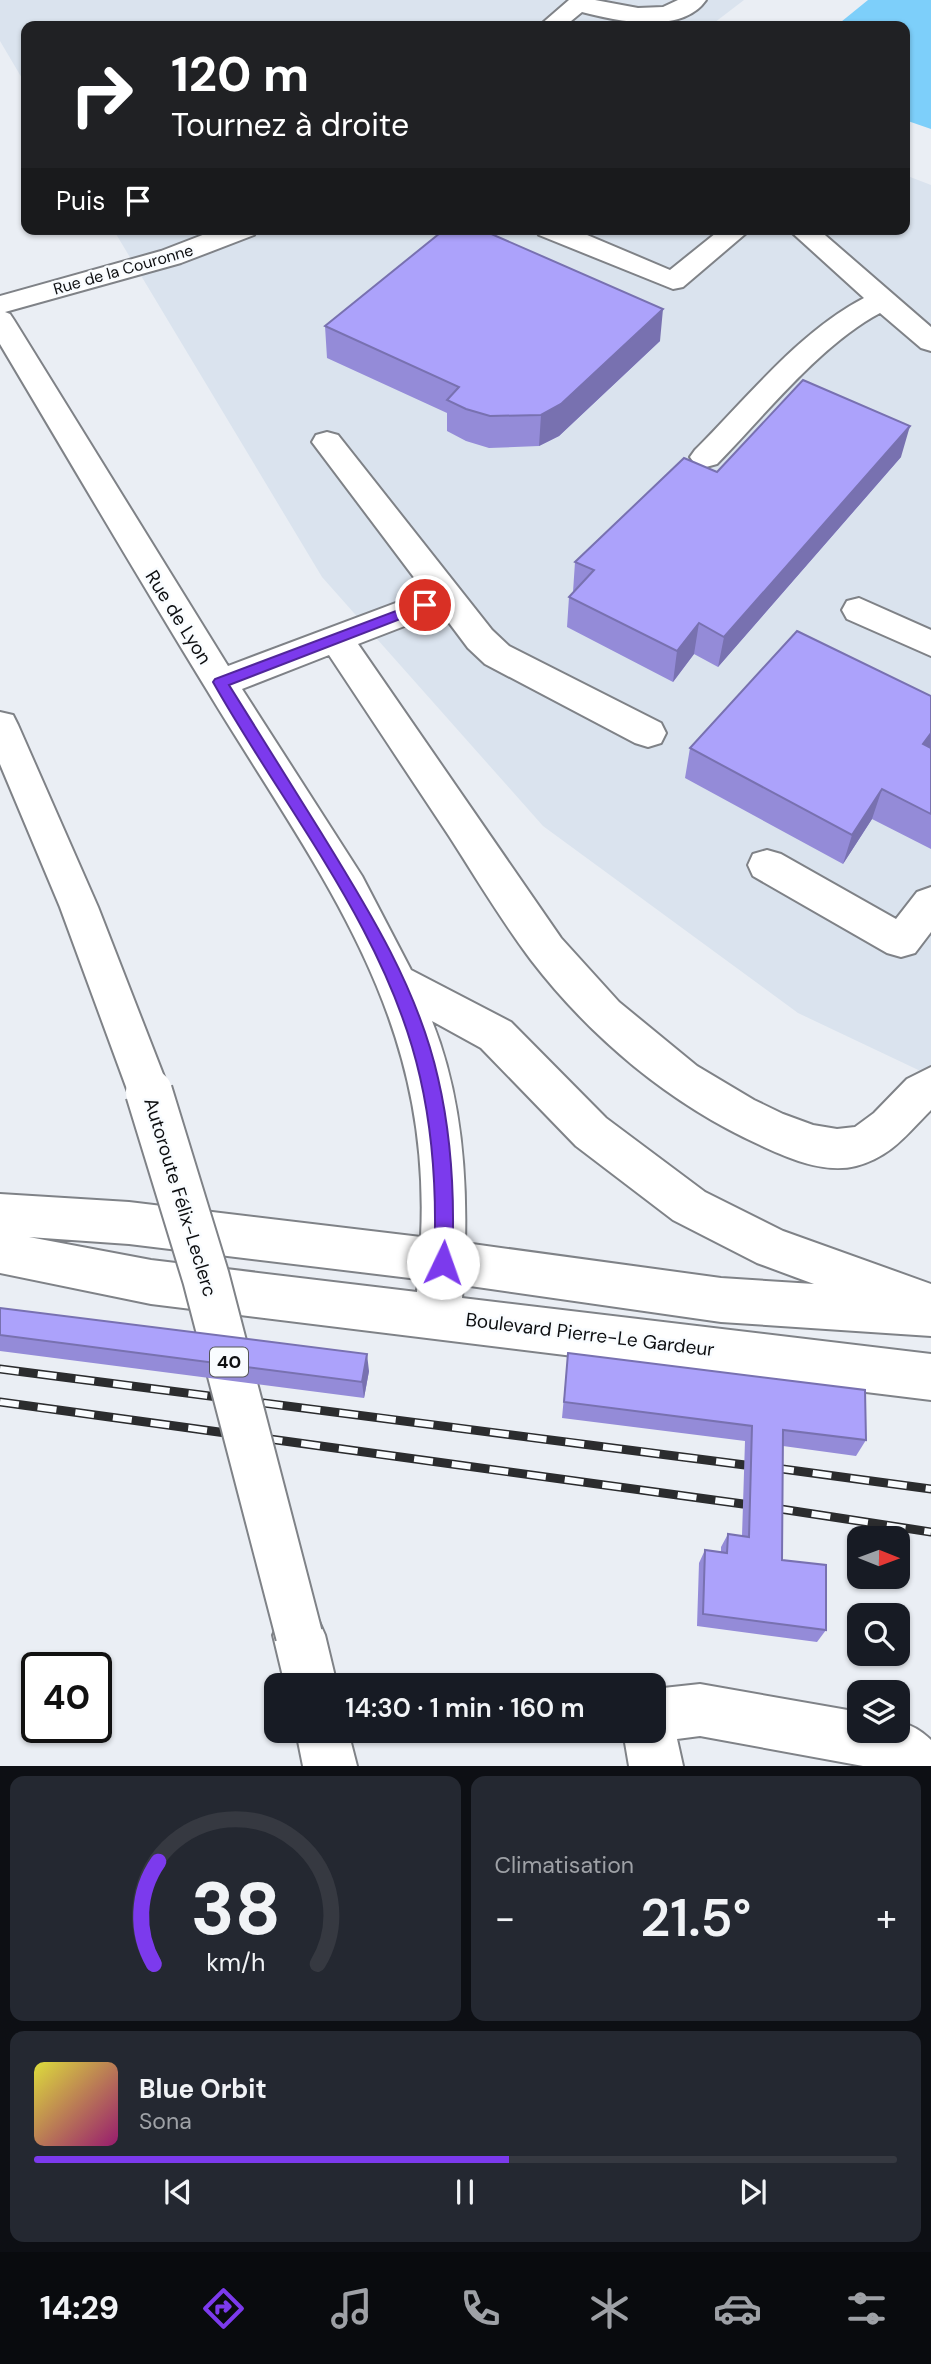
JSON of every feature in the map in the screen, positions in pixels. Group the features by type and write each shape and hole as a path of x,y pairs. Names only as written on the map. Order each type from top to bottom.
{"main road":[{"path":"557,21 581,2 613,12 656,15 678,11 694,0"},
{"name":"Rue de la Couronne","path":"0,305 172,257 229,235"},
{"path":"563,235 673,281 730,235"},
{"path":"808,235 931,342"},
{"path":"706,457 795,384 846,319 882,300"},
{"name":"Rue de Lyon","path":"0,320 119,521 359,908 395,981 422,1051 435,1103 444,1198 443,1263 437,1316"},
{"path":"327,442 480,639 497,655 648,733"},
{"path":"220,682 447,597"},
{"path":"859,610 931,644"},
{"path":"336,639 559,965 622,1028 665,1065 716,1101 750,1120 785,1136 839,1148 858,1147 874,1140 931,1085"},
{"name":"Autoroute Félix-Leclerc","path":"0,725 85,920 149,1093 206,1278 308,1673"},
{"path":"767,865 901,942 931,903"},
{"path":"395,981 496,1035 591,1132 689,1206 773,1248 931,1305"},
{"path":"0,1214 142,1225 344,1247 721,1300 931,1314"},
{"name":"Boulevard Pierre-Le Gardeur","path":"0,1252 118,1277 931,1377"},
{"path":"666,1714 701,1710 887,1743 903,1749 918,1766"},
{"path":"325,1743 330,1766"},
{"path":"651,1743 656,1766"}],"shaded area":[{"path":"0,0 744,0 717,21 21,21 21,77 0,41"},
{"path":"910,177 931,185 931,1076 798,1013 543,826 322,577 117,235 910,235"}],"water":[{"path":"868,0 931,0 931,129 910,122 910,21 842,21"}],"building":[{"path":"438,235 494,235 663,309 561,404 541,415 490,416 466,409 447,400 459,387 325,326"},
{"path":"803,380 910,426 724,637 699,623 677,651 569,597 594,570 575,562 684,458 717,472"},
{"path":"797,631 931,696 931,733 923,744 931,748 931,814 882,789 852,835 690,748"},
{"path":"0,1308 367,1354 362,1382 0,1335"},
{"path":"568,1353 865,1390 866,1440 783,1430 782,1560 826,1565 826,1630 703,1614 705,1550 727,1553 728,1534 749,1537 752,1426 564,1402"}],"railway":[{"path":"0,1369 745,1465"},
{"path":"0,1402 743,1504"},
{"path":"775,1468 931,1489"},
{"path":"774,1508 931,1532"}],"route":[{"path":"425,605 220,682 359,908 412,1022 429,1076 438,1125 445,1211 443,1263"}]}
